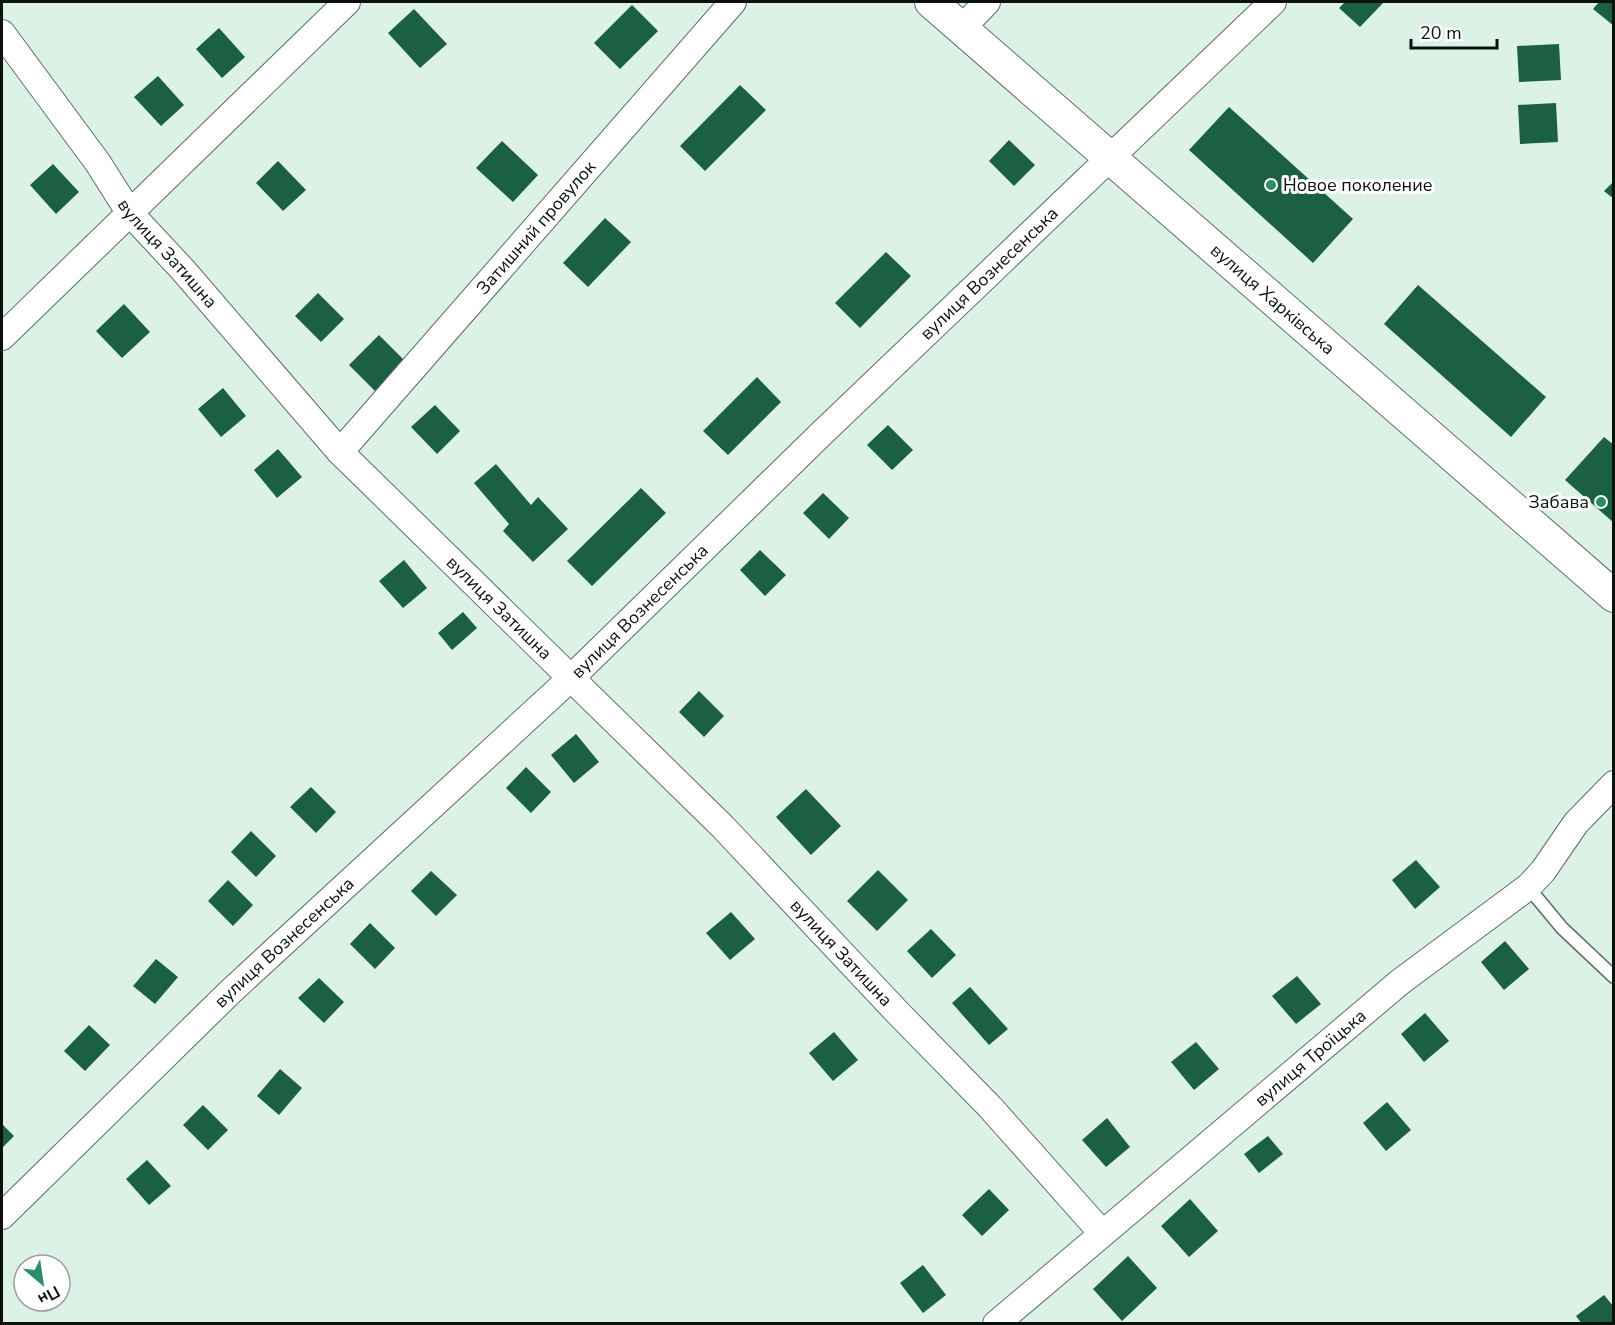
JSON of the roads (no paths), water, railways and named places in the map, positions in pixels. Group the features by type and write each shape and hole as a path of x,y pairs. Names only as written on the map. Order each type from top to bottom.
{"street":[{"path":"2,337 347,2"},
{"name":"Затишний провулок","path":"340,452 733,2"},
{"name":"вулиця Харківська","path":"932,2 1614,596"},
{"path":"962,28 987,2"},
{"name":"вулиця Вознесенська","path":"2,1216 230,992 571,678 821,434 1273,2"},
{"name":"вулиця Затишна","path":"2,33 98,163 129,212 183,270 340,452 723,827 990,1107 1102,1233"},
{"name":"вулиця Троїцька","path":"996,1323 1400,982 1528,887 1543,871 1576,823 1614,784"}],"lane":[{"path":"1528,887 1562,928 1614,977"}],"place":[{"name":"Новое поколение","path":"1271,185"},
{"name":"Забава","path":"1601,502"}]}
